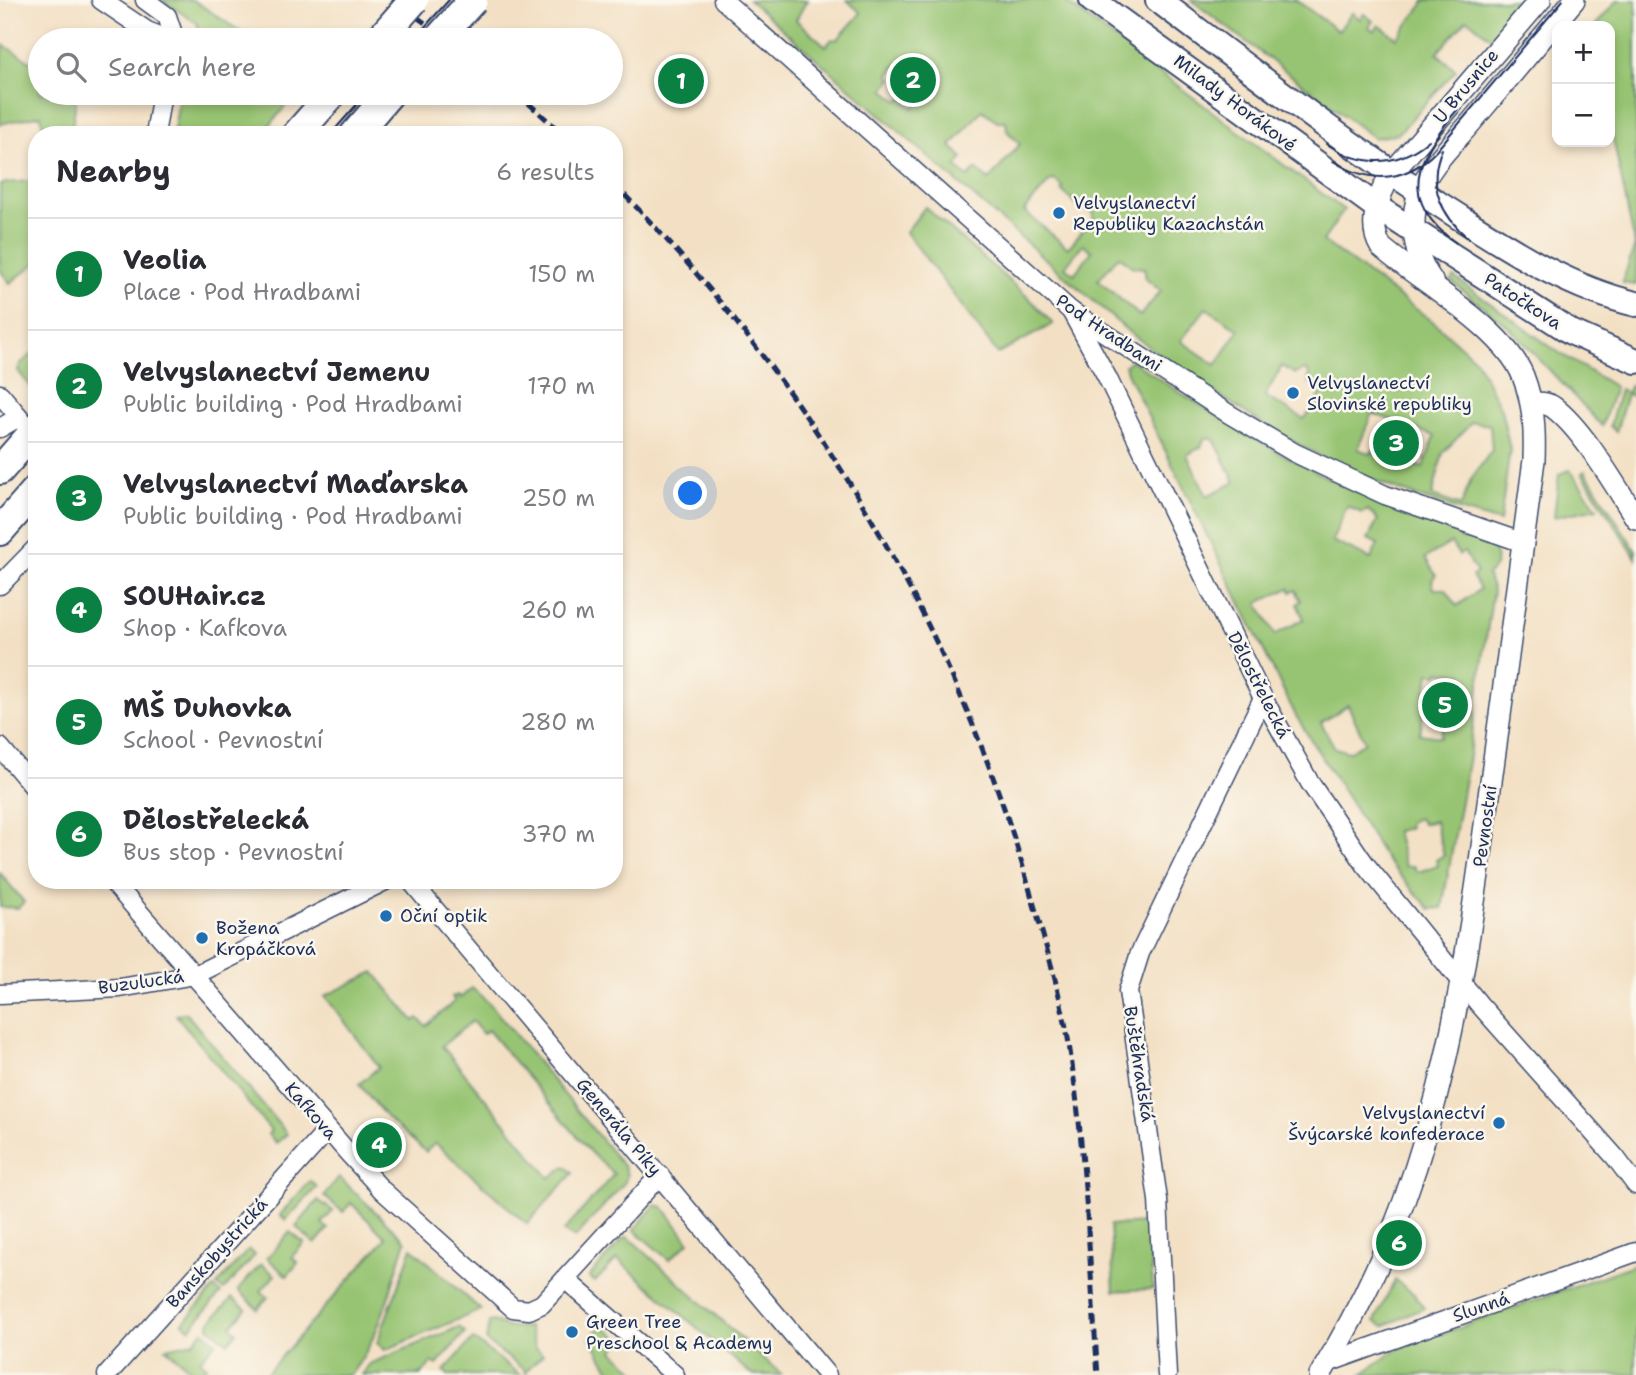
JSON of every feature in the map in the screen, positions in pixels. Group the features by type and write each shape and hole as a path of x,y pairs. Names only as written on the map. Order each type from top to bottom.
{"main road":[{"path":"390,28 414,0"},
{"path":"448,28 472,0"},
{"name":"Milady Horákové","path":"1092,0 1414,232"},
{"name":"Milady Horákové","path":"1158,0 1419,191"},
{"path":"304,126 322,105"},
{"path":"362,125 380,105"},
{"name":"Patočkova","path":"1419,191 1561,278 1601,295 1636,304"},
{"name":"Patočkova","path":"1414,232 1571,332 1602,349 1636,361"},
{"path":"0,470 28,433"},
{"path":"0,531 28,499"}],"street":[{"path":"101,0 143,28"},
{"path":"145,0 167,16 170,28"},
{"name":"Pod Hradbami","path":"723,0 1071,311 1229,414 1295,453 1384,495 1524,543"},
{"name":"U Brusnice","path":"1378,208 1380,195 1392,173 1540,0"},
{"name":"U Brusnice","path":"1419,191 1437,164 1574,0"},
{"path":"156,126 160,105"},
{"path":"1414,232 1413,217 1419,191"},
{"name":"Pevnostní","path":"1323,1369 1355,1312 1406,1198 1435,1110 1463,983 1534,460 1532,403 1520,369 1503,348 1437,288 1381,247 1375,234 1378,208"},
{"name":"Pevnostní","path":"1414,232 1421,260 1437,288"},
{"name":"Dělostřelecká","path":"1071,311 1107,377 1264,698 1310,783 1365,864 1636,1185"},
{"path":"0,394 28,426"},
{"path":"1532,403 1548,404 1558,412 1590,449 1636,518"},
{"path":"0,428 28,429"},
{"path":"0,585 28,556"},
{"name":"Buštěhradská","path":"1167,1375 1158,1200 1128,991 1135,967 1244,734 1264,698"},
{"path":"0,747 28,780"},
{"name":"Kafkova","path":"118,889 327,1131 382,1189 507,1304 524,1310 536,1308 660,1175"},
{"name":"Buzulucká","path":"0,994 120,988 195,975 369,889"},
{"name":"Generála Píky","path":"418,889 827,1375"},
{"name":"Banskobystrická","path":"107,1375 327,1131"},
{"name":"Slunná","path":"1323,1369 1636,1252"},
{"path":"565,1279 675,1375"}],"green space":[{"path":"162,0 193,0 235,28 198,28 198,24"},
{"path":"749,0 807,0 796,20 826,46 832,39 837,40 861,13 847,0 1063,0 1344,210 1323,241 1435,323 1476,360 1501,409 1510,449 1500,522 1397,489 1316,454 1252,417 1130,333","holes":["914,55 928,66 924,71 936,82 913,108 902,98 898,101 884,89 892,79 889,74 896,66 902,68","982,110 997,121 1006,121 1007,131 1020,144 989,180 976,169 968,177 956,167 963,158 951,146","1055,180 1063,187 1061,190 1083,210 1086,207 1094,214 1093,219 1068,248 1024,211 1050,181","1083,244 1092,251 1074,274 1065,267","1119,256 1133,267 1144,268 1146,279 1161,291 1140,316 1098,280","1206,308 1239,330 1216,365 1181,341","1282,366 1295,374 1305,370 1309,373 1309,382 1322,389 1316,405 1304,419 1265,396","1372,413 1435,436 1423,468 1373,450 1371,454 1358,449","1472,422 1490,425 1492,450 1471,479 1461,506 1432,496 1443,453"]},
{"path":"1191,0 1296,0 1338,31 1352,13 1360,19 1364,14 1373,21 1369,27 1374,31 1379,25 1397,38 1426,0 1528,0 1494,40 1467,19 1437,53 1456,70 1398,134 1374,138"},
{"path":"1617,0 1636,0 1636,285 1622,283 1635,245 1615,147 1615,21 1599,21"},
{"path":"4,45 28,60 28,105 75,105 72,126 43,126 41,115 0,124 0,75"},
{"path":"178,105 286,105 269,126 174,126"},
{"path":"28,181 28,269 10,283 0,270 0,184"},
{"path":"925,207 1031,300 1053,324 998,354 906,232"},
{"path":"1454,277 1555,350 1615,387 1602,426 1511,329 1451,281"},
{"path":"28,357 28,384 18,371 20,364"},
{"path":"1131,360 1209,411 1327,478 1455,531 1461,539 1480,537 1494,550 1495,565 1487,575 1493,590 1469,756 1442,908 1430,909 1387,861 1296,716 1125,365","holes":["1204,439 1215,441 1235,482 1207,496 1187,455 1201,447","1347,506 1362,513 1368,510 1378,520 1368,539 1378,544 1371,559 1332,541","1451,543 1459,555 1464,552 1477,573 1472,576 1480,589 1457,606 1446,589 1434,589 1432,580 1436,575 1425,558","1289,588 1291,592 1296,590 1301,601 1297,604 1304,619 1275,635 1258,603","1439,671 1463,675 1459,703 1474,706 1473,714 1458,712 1456,724 1443,723 1441,737 1420,734 1429,673 1438,674","1348,705 1365,742 1348,752 1335,748 1321,723","1415,819 1420,819 1422,824 1435,821 1444,855 1436,860 1438,866 1417,872 1414,866 1405,866 1396,831 1409,828 1408,823"]},
{"path":"1630,386 1636,387 1636,397 1627,394 1616,432 1610,426 1620,389 1627,393"},
{"path":"1570,470 1597,508 1554,517 1559,474"},
{"path":"1585,471 1636,551 1636,558 1582,473"},
{"path":"0,873 24,902 18,908 0,907"},
{"path":"374,972 414,1021 418,1018 426,1026 455,1001 452,997 458,995 460,998 472,988 490,1004 624,1167 627,1175 625,1182 575,1238 564,1231 614,1174 591,1153 488,1030 483,1034 472,1021 442,1046 550,1178 565,1166 573,1173 527,1224 435,1143 426,1152 387,1118 359,1084 379,1067 325,996"},
{"path":"186,1013 287,1134 276,1143 268,1134 271,1131 176,1015"},
{"path":"339,1177 406,1241 384,1311 369,1345 350,1375 265,1375 386,1238 351,1203 343,1212 324,1196"},
{"path":"310,1181 317,1187 286,1220 280,1215"},
{"path":"318,1200 333,1211 322,1223 328,1229 315,1244 296,1227"},
{"path":"655,1205 663,1207 689,1242 669,1260 634,1230"},
{"path":"1148,1223 1153,1289 1114,1291 1110,1225"},
{"path":"290,1232 304,1243 292,1257 298,1263 287,1276 267,1258"},
{"path":"628,1237 782,1375 752,1375 617,1259 595,1282 589,1277 624,1238"},
{"path":"412,1248 481,1310 385,1350 377,1343"},
{"path":"249,1249 255,1255 224,1290 217,1285"},
{"path":"261,1264 275,1275 261,1291 268,1297 258,1309 238,1290"},
{"path":"1636,1264 1636,1375 1361,1375 1394,1351 1438,1330 1441,1334"},
{"path":"1395,1280 1414,1294 1424,1308 1384,1326 1375,1321"},
{"path":"214,1288 221,1293 190,1329 183,1323"},
{"path":"232,1298 246,1309 231,1326 237,1332 228,1343 209,1327 209,1323"},
{"path":"489,1322 506,1327 529,1327 535,1347 543,1354 526,1371 527,1375 486,1341"},
{"path":"601,1326 622,1340 613,1351 640,1375 613,1375 590,1338"},
{"path":"459,1327 465,1332 437,1365 432,1362 421,1375 362,1375 369,1364"},
{"path":"203,1331 216,1342 200,1360 207,1366 197,1375 166,1348 193,1342"},
{"path":"473,1339 520,1375 448,1375 444,1371"}],"tram line":[{"path":"424,28 449,0"},
{"path":"1333,161 1360,174 1387,177 1400,174 1424,162 1563,0"},
{"path":"338,126 356,105"},
{"path":"1456,243 1437,227 1425,210 1419,194 1419,177 1423,160 1432,144 1458,109"},
{"path":"1327,144 1353,157 1379,161 1404,156 1429,140"},
{"path":"1442,149 1436,175 1439,199 1451,220 1469,239"}],"railway":[{"path":"392,0 433,28"},
{"path":"530,105 554,126"},
{"path":"623,194 685,260 751,340 811,424 867,511 916,602 960,695 998,792 1030,891 1056,982 1068,1038 1083,1164 1098,1375"}],"place":[{"name":"Velvyslanectví Jemenu","path":"913,80"},
{"name":"Veolia","path":"681,81"},
{"name":"Velvyslanectví Republiky Kazachstán","path":"1059,213"},
{"name":"Velvyslanectví Slovinské republiky","path":"1293,393"},
{"name":"Velvyslanectví Maďarska","path":"1396,443"},
{"name":"MŠ Duhovka","path":"1445,705"},
{"name":"Oční optik","path":"386,916"},
{"name":"Božena Kropáčková","path":"202,938"},
{"name":"Velvyslanectví Švýcarské konfederace","path":"1499,1123"},
{"name":"SOUHair.cz","path":"379,1145"},
{"name":"Dělostřelecká","path":"1399,1243"},
{"name":"Green Tree Preschool & Academy","path":"572,1332"}]}
